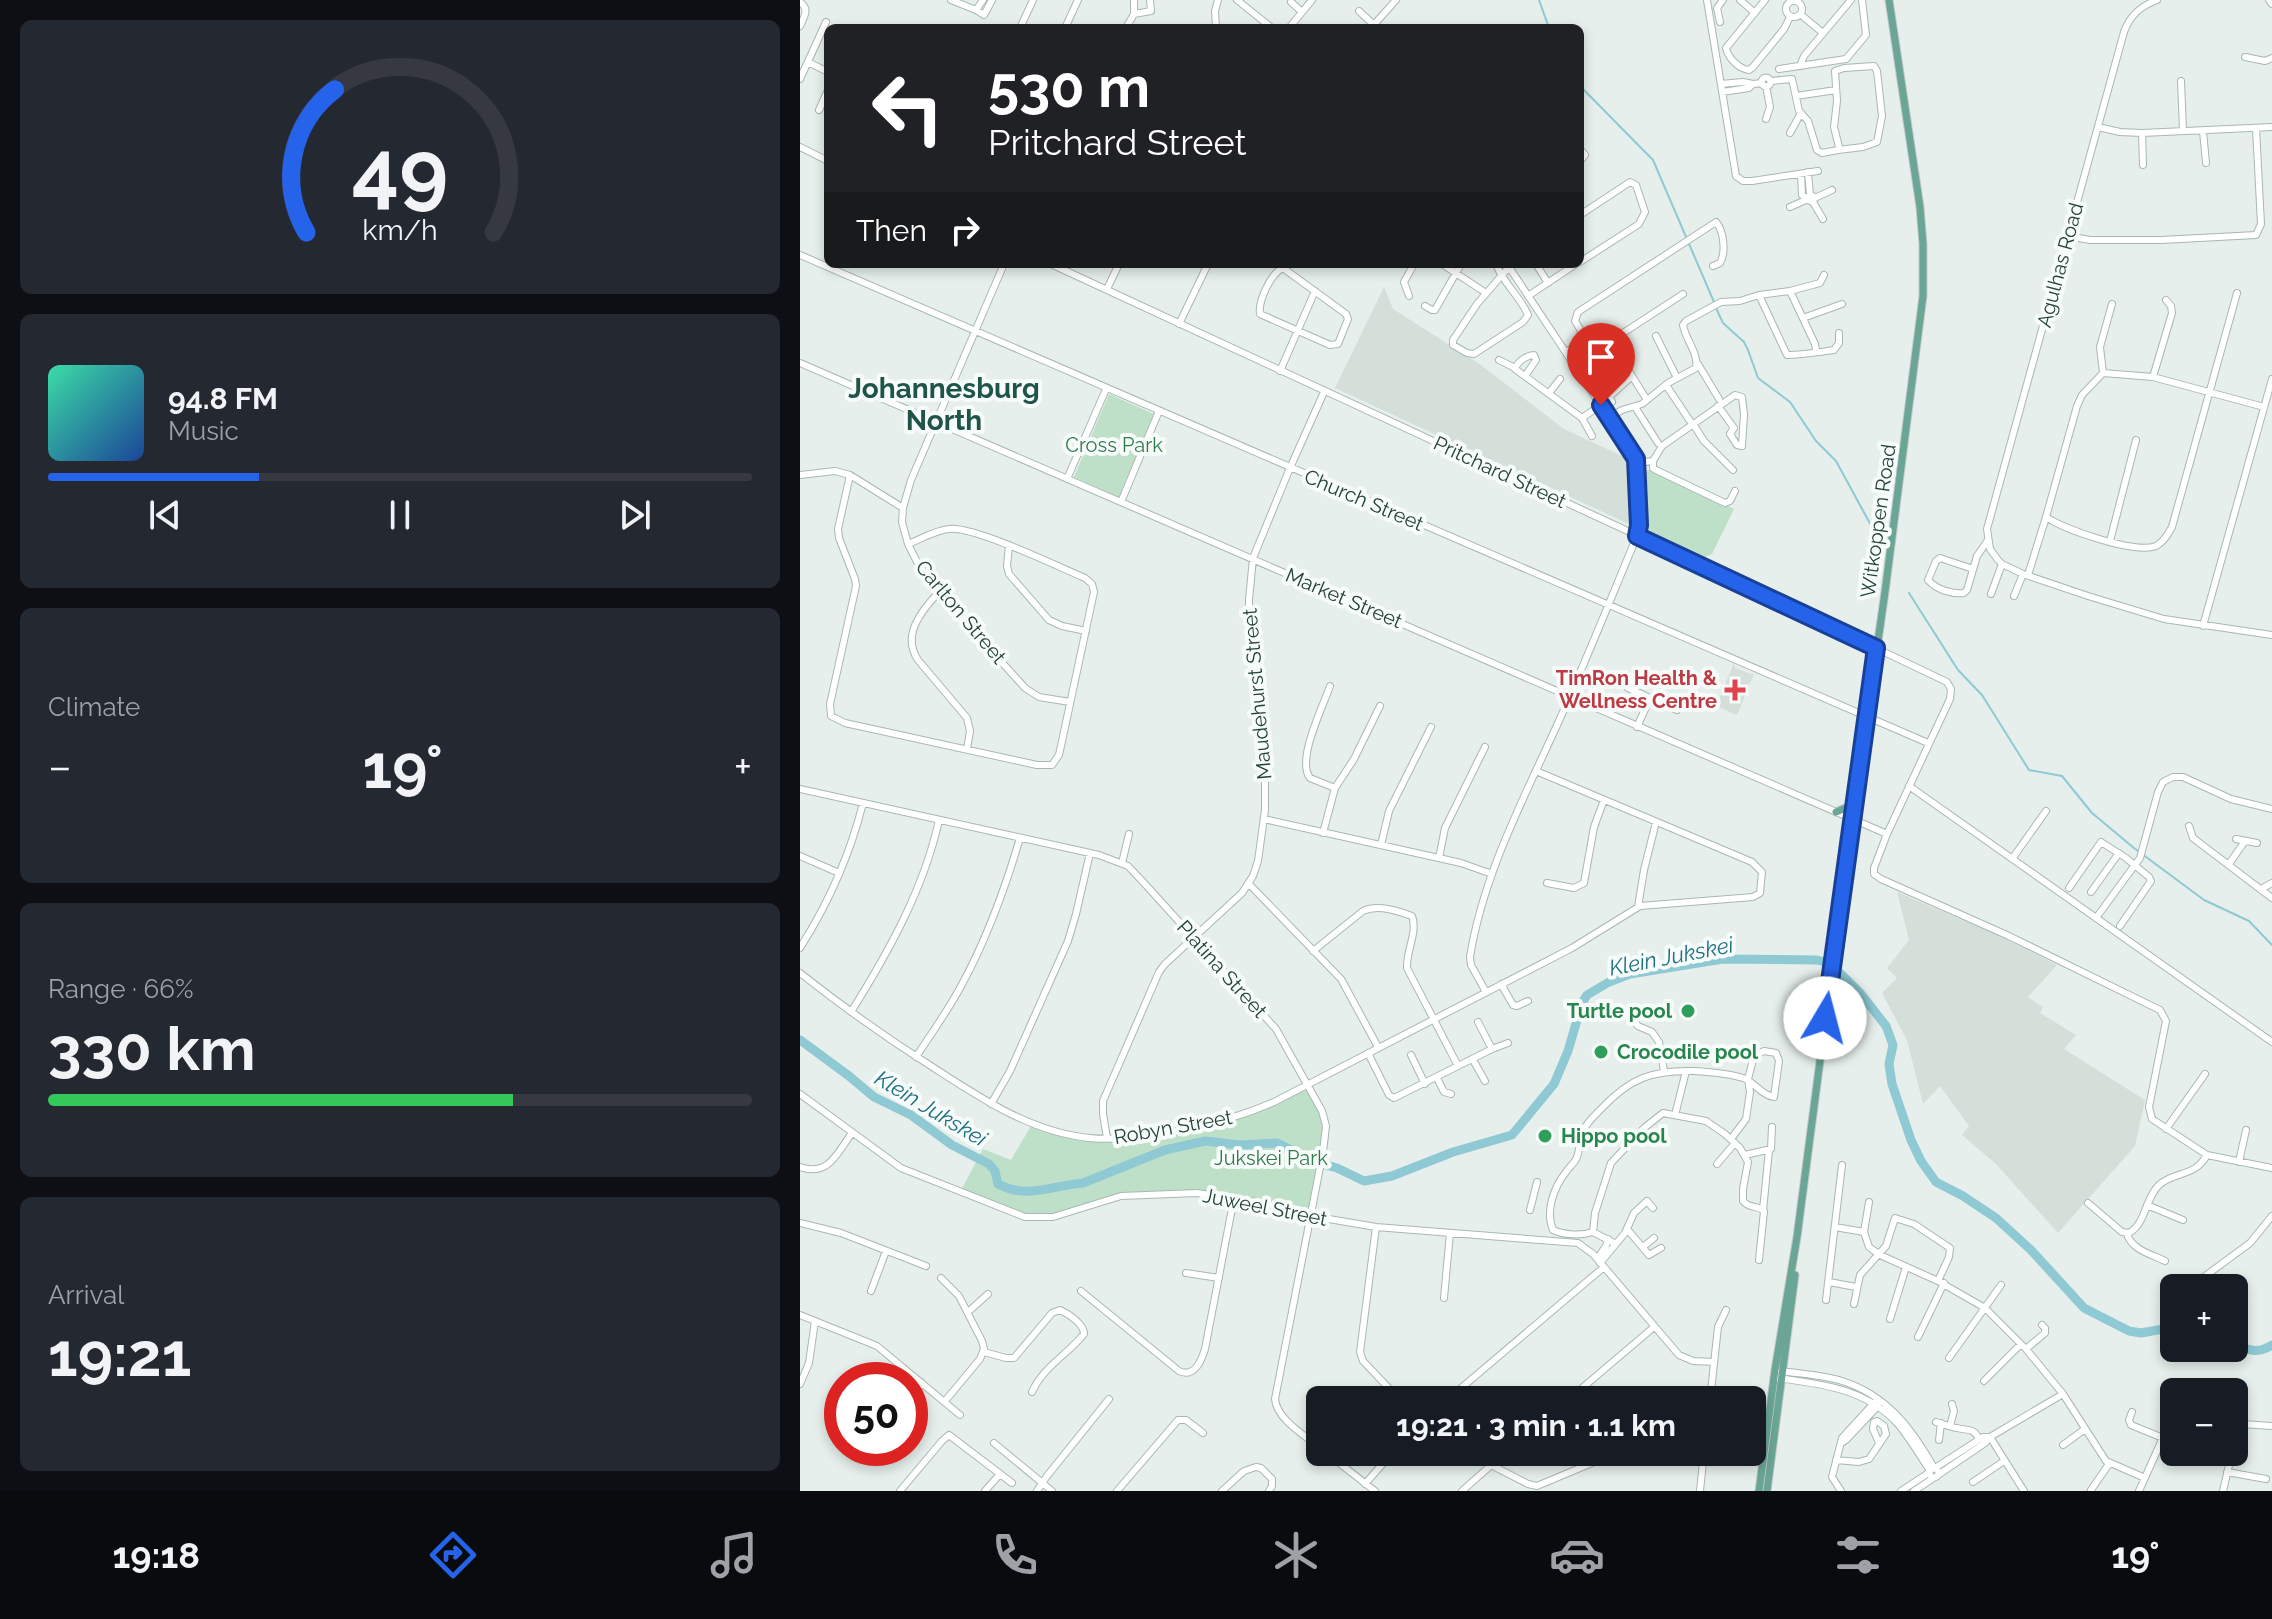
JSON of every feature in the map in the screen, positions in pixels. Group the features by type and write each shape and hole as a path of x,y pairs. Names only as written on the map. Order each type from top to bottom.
{"main road":[{"name":"Witkoppen Road","path":"1759,1491 1791,1314 1797,1237 1923,290 1920,207 1889,0"},
{"path":"1836,812 1855,800"},
{"name":"Witkoppen Road","path":"1767,1491 1779,1374"}],"street":[{"path":"951,0 984,15 992,0"},
{"path":"976,10 983,0"},
{"path":"1022,24 1033,0"},
{"path":"1067,24 1078,0"},
{"path":"1128,24 1134,14 1134,0"},
{"path":"1134,14 1151,13 1150,0"},
{"path":"1216,24 1218,0"},
{"path":"1237,0 1267,24"},
{"path":"1248,8 1255,0"},
{"path":"1292,24 1312,0"},
{"path":"1375,24 1396,0"},
{"path":"1707,0 1736,176 1747,182 1818,171"},
{"path":"1720,22 1717,8 1723,0"},
{"path":"1740,0 1755,13"},
{"path":"1765,0 1726,48 1730,58 1746,70 1753,67 1786,27 1790,17"},
{"path":"1800,66 1804,56 1851,0"},
{"path":"1779,69 1847,58 1866,33 1862,0"},
{"name":"Agulhas Road","path":"1973,569 1940,558 1928,581 1951,593 1963,594 1982,547 1988,542 1987,529 2127,25 2139,10 2157,0"},
{"path":"1797,1 1802,8 1800,14 1790,17 1785,9 1787,3 1797,1"},
{"path":"800,2 806,11 800,26"},
{"path":"1291,2 1302,12"},
{"path":"1359,11 1371,24"},
{"path":"1800,14 1823,33"},
{"path":"800,79 824,26"},
{"path":"2245,57 2265,61 2272,58"},
{"path":"808,62 824,70"},
{"path":"1721,88 1749,88 1753,84 1791,78 1801,113 1808,121 1822,153 1875,144 1882,116 1874,66 1836,70 1834,125 1840,146 1838,150"},
{"path":"2181,81 2183,131"},
{"path":"1766,83 1770,107 1766,119"},
{"path":"1796,96 1836,90"},
{"path":"819,110 824,99"},
{"path":"1790,133 1801,113"},
{"path":"2098,127 2142,133 2272,127"},
{"path":"2068,236 2118,240 2256,235 2261,224 2256,128"},
{"path":"2203,131 2206,163"},
{"path":"2142,133 2143,165"},
{"path":"800,147 824,159"},
{"path":"1805,173 1812,198 1823,219"},
{"path":"1584,212 1630,182 1638,187 1645,212 1639,224 1584,259"},
{"path":"1790,207 1832,190"},
{"path":"1683,294 1597,350 1585,340 1575,321 1578,312 1683,242 1712,224 1718,224 1724,257 1713,266"},
{"name":"Church Street","path":"800,255 824,265"},
{"name":"Church Street","path":"830,268 1928,743"},
{"name":"Carlton Street","path":"1002,268 911,480 903,508 903,527 921,569 1029,691 1039,697 1070,702"},
{"name":"Pritchard Street","path":"1060,268 1947,682 1951,696 1928,743"},
{"path":"1107,289 1117,268"},
{"path":"1179,324 1206,268"},
{"path":"1281,268 1315,291 1347,316 1339,343 1330,345 1297,331 1262,315 1259,307 1274,275 1281,268"},
{"path":"1409,296 1404,282 1412,268"},
{"path":"1449,268 1486,293"},
{"path":"1425,306 1435,310 1459,268"},
{"path":"1497,268 1501,279 1511,287 1528,315 1523,322 1477,352 1467,353 1452,342 1464,322 1501,279 1507,268"},
{"path":"1486,992 1471,965 1470,955 1483,901 1639,525 1634,455 1509,268"},
{"path":"1539,268 1548,283"},
{"path":"1528,296 1570,268"},
{"path":"1735,491 1730,501 1725,503 1653,468 1653,461 1662,446 1719,402 1737,395 1743,400 1741,446 1730,434 1734,429 1731,423 1719,402 1698,364 1683,325 1715,305 1820,283 1824,275"},
{"path":"1280,371 1315,291"},
{"path":"1790,291 1816,350"},
{"path":"2046,517 2073,531 2147,547 2157,545 2167,536 2237,293"},
{"path":"1759,295 1786,355 1834,350 1840,335 1848,333"},
{"path":"2153,377 2172,313 2166,300"},
{"path":"1803,318 1842,304"},
{"path":"2103,373 2100,347 2112,304"},
{"path":"1656,336 1677,378"},
{"path":"1566,352 1585,340"},
{"path":"1515,368 1534,355 1536,360 1525,376"},
{"path":"1499,360 1515,368 1582,418 1592,436"},
{"path":"1622,360 1647,400"},
{"name":"Market Street","path":"800,363 1887,834"},
{"path":"1610,417 1647,400 1698,364"},
{"path":"2103,373 2153,377 2264,407"},
{"path":"2014,596 2046,517 2080,397 2103,373"},
{"path":"1597,380 1610,400 1632,376"},
{"path":"1549,393 1560,379"},
{"path":"2203,626 2272,379"},
{"path":"1666,385 1704,441 1733,470"},
{"path":"1067,479 1106,389"},
{"name":"Maudehurst Street","path":"1107,1138 1103,1104 1161,969 1237,898 1249,884 1258,861 1264,819 1265,770 1249,615 1253,558 1324,392"},
{"path":"1582,418 1601,405"},
{"path":"1635,407 1658,443"},
{"path":"1121,502 1159,411"},
{"path":"1731,423 1744,414"},
{"path":"2110,541 2136,440"},
{"path":"1636,463 1653,461"},
{"path":"800,475 835,471 850,475 903,508"},
{"path":"850,475 838,534 856,586 829,709 831,716 839,721 1042,766 1052,765 1058,758 1093,586 1087,580 1009,545 954,528 908,544"},
{"path":"1988,542 2002,564 2088,596 2150,615 2272,635"},
{"path":"1009,545 1009,574 1047,618 1054,623 1086,631"},
{"path":"1991,594 2002,564"},
{"path":"939,592 919,615 912,650 967,718 970,731 967,749"},
{"path":"1330,686 1314,728 1305,769 1310,778 1335,788"},
{"path":"1628,688 1677,710"},
{"path":"1637,727 1650,698"},
{"path":"1323,833 1335,788 1354,759 1380,706"},
{"path":"1381,845 1389,811 1431,727"},
{"path":"1928,743 1887,834 1874,874 2022,942 2163,1012 2165,1025 2149,1110 2152,1119 2207,1155 2272,1168"},
{"path":"1439,858 1445,828 1485,747"},
{"path":"1536,771 1656,822 1756,865 1762,870 1759,895 1638,907 1656,822"},
{"path":"2096,918 2140,858 2163,782 2173,777 2183,777 2231,799 2272,809"},
{"path":"1909,786 2272,1042"},
{"name":"Platina Street","path":"800,789 1090,853 1122,863 1145,884 1276,1029 1321,1109 1325,1122 1323,1152 1275,1395 1276,1408 1306,1436"},
{"path":"1547,883 1574,888 1584,883 1594,827 1604,800"},
{"path":"800,948 821,914 839,873 863,803"},
{"path":"2012,859 2046,811"},
{"path":"1264,819 1465,864 1492,874"},
{"path":"851,1012 889,949 929,856 939,820"},
{"path":"2189,826 2194,839 2272,898"},
{"path":"1122,863 1129,834"},
{"path":"916,1057 971,966 1001,896 1020,838"},
{"path":"2236,839 2257,843"},
{"path":"2229,864 2245,841"},
{"path":"2069,888 2101,842 2119,853 2149,877 2150,883 2120,926"},
{"path":"991,1104 1010,1071 1068,941 1090,853"},
{"path":"2091,892 2119,853"},
{"path":"800,856 839,873"},
{"path":"2261,889 2272,883"},
{"path":"1249,884 1344,984 1378,1047"},
{"name":"Robyn Street","path":"800,973 916,1057 991,1104 1016,1117 1055,1130 1082,1137 1107,1138 1156,1133 1229,1119 1274,1102 1572,948 1638,907"},
{"path":"1313,951 1369,908 1411,915 1415,922 1407,966 1458,1066"},
{"path":"1501,984 1514,1006 1528,1001"},
{"path":"1626,1012 1638,1026 1652,1032 1660,1046 1664,1071"},
{"path":"1478,1022 1492,1049"},
{"path":"1368,1053 1391,1097 1396,1098 1508,1043"},
{"path":"1616,1244 1607,1243 1593,1232 1560,1233 1551,1228 1551,1200 1562,1177 1576,1160 1582,1134 1592,1118 1627,1085 1644,1076 1664,1071 1714,1072 1748,1079 1765,1094 1774,1097 1779,1061 1776,1053 1764,1051 1755,1054 1748,1079 1750,1092 1745,1122 1717,1164"},
{"path":"1411,1055 1425,1084"},
{"path":"1473,1060 1485,1081"},
{"path":"1675,1115 1686,1071"},
{"path":"2166,1129 2205,1074"},
{"path":"1437,1078 1444,1092 1451,1094"},
{"name":"Juweel Street","path":"800,1094 906,1171 1027,1217 1053,1217 1132,1195 1197,1193 1277,1205 1310,1216 1376,1227 1576,1242 1598,1261 1682,1357 1714,1362"},
{"path":"1593,1232 1595,1210 1611,1163 1663,1113 1706,1121 1733,1141 1748,1162 1744,1203 1763,1210"},
{"path":"1759,1260 1772,1127"},
{"path":"2239,1162 2246,1130"},
{"path":"800,1167 815,1171 825,1167 852,1133"},
{"path":"1745,1155 1769,1150"},
{"path":"2127,1234 2136,1229 2158,1186 2168,1179 2195,1170 2207,1155"},
{"path":"1826,1300 1842,1165"},
{"path":"1530,1210 1537,1182"},
{"path":"1532,1195 1551,1200"},
{"path":"1081,1291 1179,1371 1186,1374 1195,1369 1204,1355 1234,1198"},
{"path":"1462,1386 1616,1244 1646,1201 1653,1208"},
{"path":"1869,1202 1864,1232 1869,1247 1941,1282 1985,1308 2063,1394 2109,1464 2145,1478"},
{"path":"2088,1203 2127,1234 2134,1247 2165,1261"},
{"path":"2147,1205 2183,1220"},
{"path":"1638,1209 1645,1217"},
{"path":"2208,1274 2250,1243 2272,1216"},
{"path":"1854,1304 1861,1273 1886,1246 1895,1218 1906,1220 1950,1248 1941,1282 1918,1337"},
{"path":"800,1223 837,1231 926,1266"},
{"path":"1376,1227 1360,1352 1363,1361 1387,1386"},
{"path":"1835,1227 1864,1232"},
{"path":"1627,1229 1650,1255 1661,1248"},
{"path":"1444,1298 1450,1233"},
{"path":"1643,1247 1654,1238"},
{"path":"1598,1261 1607,1243"},
{"path":"871,1291 886,1251"},
{"path":"1890,1319 1906,1267"},
{"path":"1186,1273 1219,1278"},
{"path":"941,1278 957,1293 983,1344 984,1352 945,1401"},
{"path":"1829,1282 1856,1287"},
{"path":"1949,1358 2001,1285"},
{"path":"968,1312 988,1294"},
{"path":"984,1352 1014,1358 1052,1313 1060,1310 1084,1328 1084,1334 1054,1362 1032,1392"},
{"path":"1711,1386 1718,1327 1726,1310"},
{"path":"800,1315 874,1344 896,1362"},
{"path":"800,1384 809,1363 815,1321"},
{"path":"1984,1381 2023,1347 2045,1333 2042,1325"},
{"path":"1584,1386 1654,1327"},
{"path":"1779,1374 1842,1381 1878,1402 1901,1418 1934,1472"},
{"path":"928,1388 960,1415"},
{"path":"1901,1491 1912,1489 1961,1455 2063,1394"},
{"path":"1037,1491 1109,1399"},
{"path":"1841,1491 1832,1477 1842,1438 1878,1402"},
{"path":"1950,1426 1954,1411 1952,1404"},
{"path":"2132,1412 2131,1425 2160,1437"},
{"path":"1117,1491 1178,1420 1186,1420 1203,1433"},
{"path":"1939,1440 1939,1423 1972,1430 1979,1439"},
{"path":"2248,1424 2272,1426"},
{"path":"2063,1445 2085,1429"},
{"path":"900,1491 947,1436 955,1438 1012,1483"},
{"path":"1961,1455 1979,1439 1990,1437"},
{"path":"1990,1437 2024,1491"},
{"path":"994,1443 1052,1491"},
{"path":"1836,1460 1866,1461 1879,1443"},
{"path":"2139,1491 2160,1445"},
{"path":"988,1464 1001,1449"},
{"path":"1973,1482 2004,1461"},
{"path":"2091,1490 2109,1464"},
{"path":"1342,1466 1375,1491"},
{"path":"1365,1484 1381,1466"},
{"path":"1462,1491 1490,1466"},
{"path":"1493,1466 1537,1486 1585,1466"},
{"path":"1700,1491 1703,1466"},
{"path":"2223,1491 2228,1466"},
{"path":"1222,1491 1244,1471 1256,1467 1272,1479 1269,1491"},
{"path":"2227,1472 2266,1479"},
{"path":"985,1491 1000,1474"}],"shaded area":[{"path":"1384,287 1393,309 1481,365 1564,429 1633,461 1633,523 1631,525 1335,388"},
{"name":"TimRon Health & Wellness Centre","path":"1734,663 1735,668 1754,674 1737,715 1716,706"},
{"path":"1897,892 2002,937 2057,965 2028,997 2043,1007 2040,1013 2076,1035 2064,1049 2145,1100 2135,1146 2058,1233 1996,1164 1962,1135 1969,1126 1940,1086 1923,1104 1907,1040 1882,993 1897,978 1887,968 1909,940"}],"green space":[{"name":"Cross Park","path":"1109,394 1154,414 1119,497 1074,477"},
{"path":"1645,470 1651,470 1734,509 1712,554 1703,558 1648,534 1645,528"},
{"name":"Jukskei Park","path":"1308,1087 1325,1119 1310,1216 1234,1199 1188,1194 1139,1195 1063,1214 1024,1217 960,1192 983,1149 1011,1160 1031,1126 1105,1140 1230,1121"}],"waterway":[{"path":"1539,0 1548,24"},
{"path":"1584,90 1653,160 1714,302"},
{"path":"1716,308 1723,323 1744,342 1758,378 1790,402 1816,441 1836,461 1873,529"},
{"path":"1909,593 1958,670 1982,695 2029,770 2062,776 2092,813 2134,848 2204,900 2249,921 2272,945"},
{"name":"Klein Jukskei","path":"800,1040 874,1097 911,1115 952,1145 989,1164 995,1171 998,1184 1009,1189 1030,1191 1083,1183 1165,1150 1205,1141 1240,1145 1277,1143 1364,1181 1392,1176 1453,1152 1512,1135 1554,1084 1587,995 1609,982 1630,974 1723,959 1817,960 1841,974 1886,1026 1893,1045 1889,1064 1892,1084 1911,1140 1936,1182 1996,1218 2031,1250 2084,1308 2129,1331 2141,1333 2160,1330"},
{"name":"Klein Jukskei","path":"2248,1349 2262,1350 2272,1345"}],"place":[{"name":"TimRon Health & Wellness Centre","path":"1735,690"},
{"name":"Turtle pool","path":"1688,1011"},
{"name":"Crocodile pool","path":"1601,1052"},
{"name":"Hippo pool","path":"1545,1136"}],"district":[{"name":"Johannesburg North","path":"944,404"}],"route":[{"path":"1601,405 1636,459 1637,536 1876,648 1825,1018"}]}
